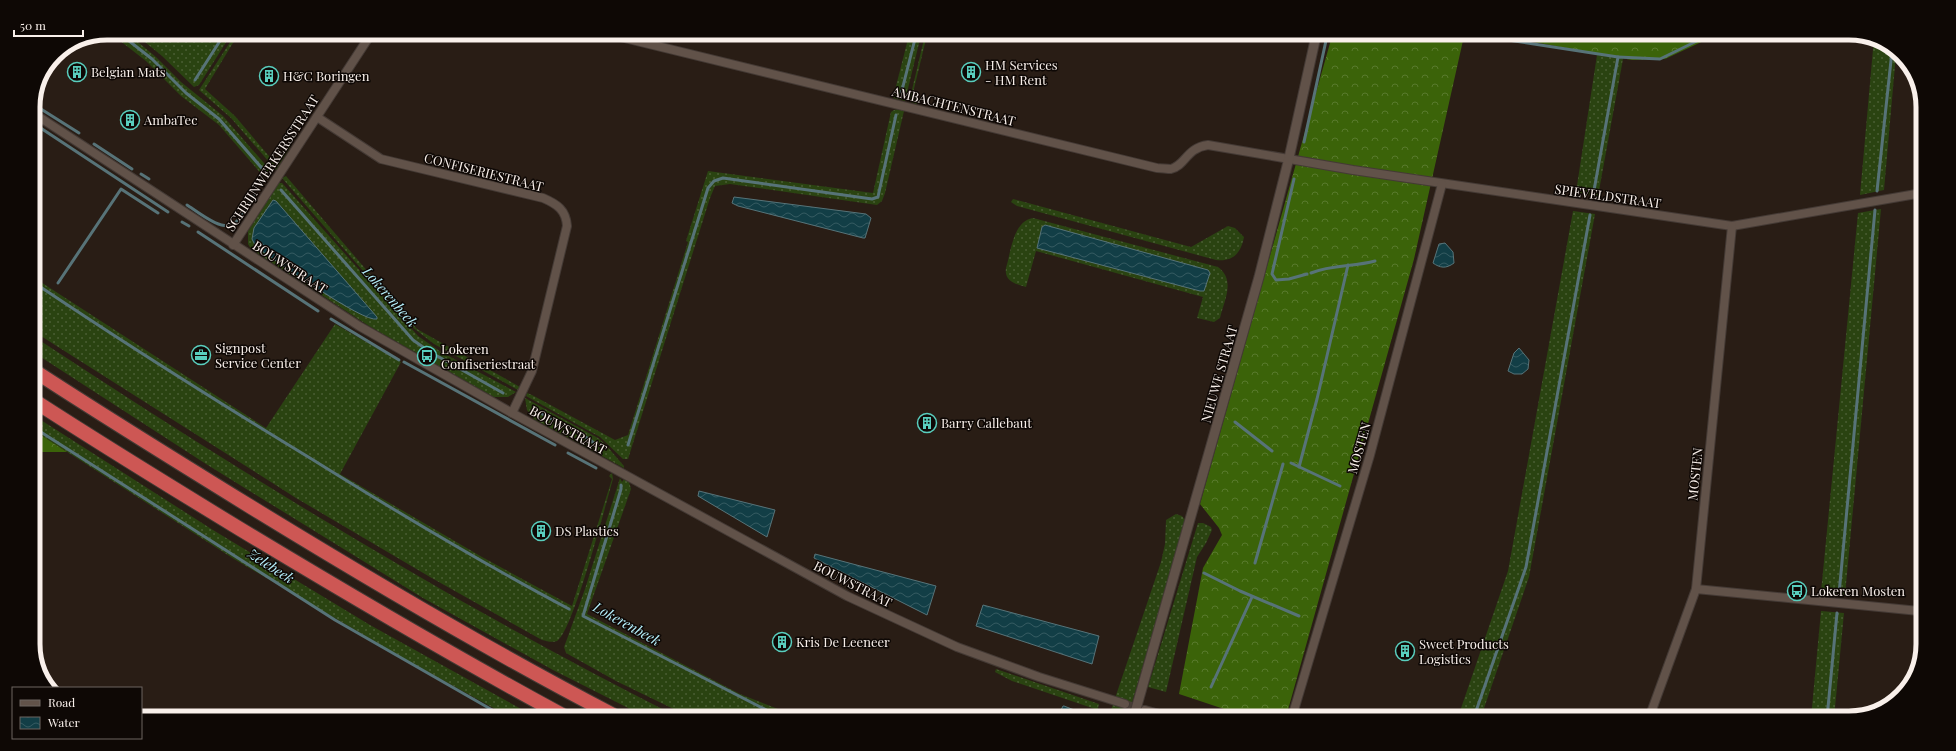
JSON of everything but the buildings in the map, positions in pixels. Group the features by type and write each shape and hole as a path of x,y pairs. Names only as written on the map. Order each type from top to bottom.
{"highway":[{"path":"40,375 109,420 338,560 492,650 606,711"},
{"path":"40,405 98,442 326,581 480,671 555,711"}],"street":[{"name":"SCHRIJNWERKERSSTRAAT","path":"233,245 367,40"},
{"name":"AMBACHTENSTRAAT","path":"633,40 1157,168 1171,169 1180,164 1192,150 1200,146 1208,145 1289,158"},
{"name":"NIEUWE STRAAT","path":"1135,711 1235,368 1289,158 1315,40"},
{"name":"BOUWSTRAAT","path":"40,118 359,326 512,413 854,599 943,641 997,662 1125,704"},
{"name":"CONFISERIESTRAAT","path":"317,118 381,159 543,198 555,203 567,217 567,226 532,371 512,413"},
{"name":"SPIEVELDSTRAAT","path":"1289,158 1442,184 1732,226 1916,193"},
{"name":"MOSTEN","path":"1294,711 1370,454 1442,184"},
{"name":"MOSTEN","path":"1652,711 1696,589 1732,226"},
{"path":"1696,589 1916,611"}],"green space":[{"path":"119,40 135,40 156,57 181,82 223,116 270,170 270,172 264,177 219,125 181,96 146,61"},
{"path":"143,40 228,40 199,85 194,87 162,56"},
{"path":"231,40 235,40 205,89 235,116 274,162 291,140 292,144 276,170 231,118 199,90"},
{"path":"908,40 920,40 905,101 893,98"},
{"path":"924,40 926,40 912,97 921,100 916,104 911,102 910,98"},
{"path":"1331,40 1463,40 1414,259 1288,711 1230,711 1179,694 1203,568 1222,535 1219,528 1200,504"},
{"path":"1523,40 1706,40 1665,59 1632,60"},
{"path":"1873,45 1886,51 1896,60 1884,190 1860,195"},
{"path":"1597,55 1623,59 1598,196 1576,192"},
{"path":"900,109 904,111 885,193 882,201 877,205 730,184 715,186 628,459 623,459 600,437 526,396 527,393 532,395 615,440 628,435 688,242 686,241 708,171 873,193 891,112"},
{"path":"286,176 417,329 520,387 518,390 434,344 411,326 282,178"},
{"path":"279,183 282,183 418,336 441,352 516,392 508,397 494,397 369,326 251,249 248,244 248,231"},
{"path":"1013,199 1191,247 1228,226 1235,228 1244,237 1243,243 1241,248 1232,258 1227,260 1216,260 1017,206 1011,202"},
{"path":"1881,209 1845,595 1821,592 1858,213"},
{"path":"1573,211 1595,214 1529,577 1483,711 1460,711 1508,571"},
{"path":"1033,218 1218,267 1223,272 1228,284 1226,298 1220,318 1214,322 1197,318 1203,297 1036,251 1026,287 1014,283 1009,279 1006,272 1011,246 1021,225 1026,220"},
{"path":"40,282 266,428 335,324 401,362 340,474 482,557 572,606 612,479 609,476 612,473 613,479 572,615 564,632 557,641 551,642 542,640 430,577 296,498 40,335"},
{"path":"40,341 269,487 348,535 509,628 666,711 634,711 553,670 423,598 206,464 40,357"},
{"path":"525,398 598,438 605,444 624,466 624,468 534,419 527,410"},
{"path":"40,419 213,530 370,625 525,711 499,711 410,662 234,559 40,434"},
{"path":"40,435 67,452 40,452"},
{"path":"620,478 622,482 624,479 629,482 631,489 587,614 740,694 783,711 678,711 616,681 566,653 564,647 585,589"},
{"path":"1176,514 1182,516 1185,520 1184,527 1129,711 1111,711 1161,562 1165,544 1166,520"},
{"path":"1198,523 1203,523 1211,527 1212,530 1197,557 1166,692 1148,687"},
{"path":"1821,611 1844,613 1835,711 1812,711"},
{"path":"996,669 1099,704 1097,711 1012,681 995,672"}],"water":[{"path":"734,197 866,214 871,218 865,238 863,238 738,206 732,203"},
{"path":"273,200 276,201 377,317 377,319 369,318 337,301 256,247 252,239 254,228"},
{"path":"1045,225 1208,270 1210,273 1204,291 1037,248 1042,227"},
{"path":"1445,243 1453,252 1454,263 1443,267 1433,263 1439,244"},
{"path":"1519,348 1529,360 1528,369 1522,374 1514,374 1508,371 1514,353"},
{"path":"699,491 775,510 767,537 698,496"},
{"path":"815,554 936,586 927,615 814,558"},
{"path":"983,605 1099,636 1092,664 976,626"},
{"path":"1064,706 1077,711 1060,711"}],"waterway":[{"name":"Lokerenbeek","path":"128,40 152,59 186,93 219,119 267,174"},
{"path":"195,80 221,40"},
{"path":"901,94 915,40"},
{"path":"1304,142 1326,40"},
{"path":"1508,40 1618,57"},
{"path":"1593,196 1618,57 1660,59 1699,40"},
{"path":"1877,191 1891,56"},
{"path":"40,108 79,133"},
{"path":"628,445 708,188 714,181 723,178 872,199 878,197 896,115"},
{"path":"40,128 168,212"},
{"path":"94,144 132,169"},
{"path":"141,174 149,179"},
{"path":"1294,179 1272,274 1276,280 1289,279 1307,274"},
{"path":"58,283 121,189 158,213"},
{"name":"Lokerenbeek","path":"281,190 413,340 430,352 503,393"},
{"path":"187,205 217,224 230,225 235,223 241,217 255,195"},
{"path":"1839,594 1875,210"},
{"path":"1476,711 1526,567 1590,215"},
{"path":"182,222 189,226"},
{"path":"198,232 318,311"},
{"path":"1311,273 1327,268 1375,261"},
{"path":"1299,467 1317,399 1348,265"},
{"path":"40,287 170,372 374,497 470,555 569,609"},
{"path":"331,319 399,360"},
{"path":"404,362 555,445"},
{"name":"Lokerenbeek","path":"533,409 589,439 596,445"},
{"path":"1235,422 1272,451"},
{"name":"Zelebeek","path":"40,431 335,620 494,711"},
{"path":"568,453 596,468"},
{"path":"1291,463 1340,486"},
{"path":"1255,563 1283,464"},
{"name":"Lokerenbeek","path":"621,485 583,616 768,711"},
{"path":"1204,573 1240,591 1299,616"},
{"path":"1211,687 1252,597"},
{"path":"1828,711 1837,613"}],"tunnel":[{"path":"1125,704 1145,710"}],"place":[{"name":"Belgian Mats","path":"77,72"},
{"name":"HM Services - HM Rent","path":"971,72"},
{"name":"H&C Boringen","path":"269,76"},
{"name":"AmbaTec","path":"130,120"},
{"name":"Signpost Service Center","path":"201,355"},
{"name":"Lokeren Confiseriestraat","path":"427,356"},
{"name":"Barry Callebaut","path":"927,423"},
{"name":"DS Plastics","path":"541,531"},
{"name":"Lokeren Mosten","path":"1797,591"},
{"name":"Kris De Leeneer","path":"782,642"},
{"name":"Sweet Products Logistics","path":"1405,651"}]}
